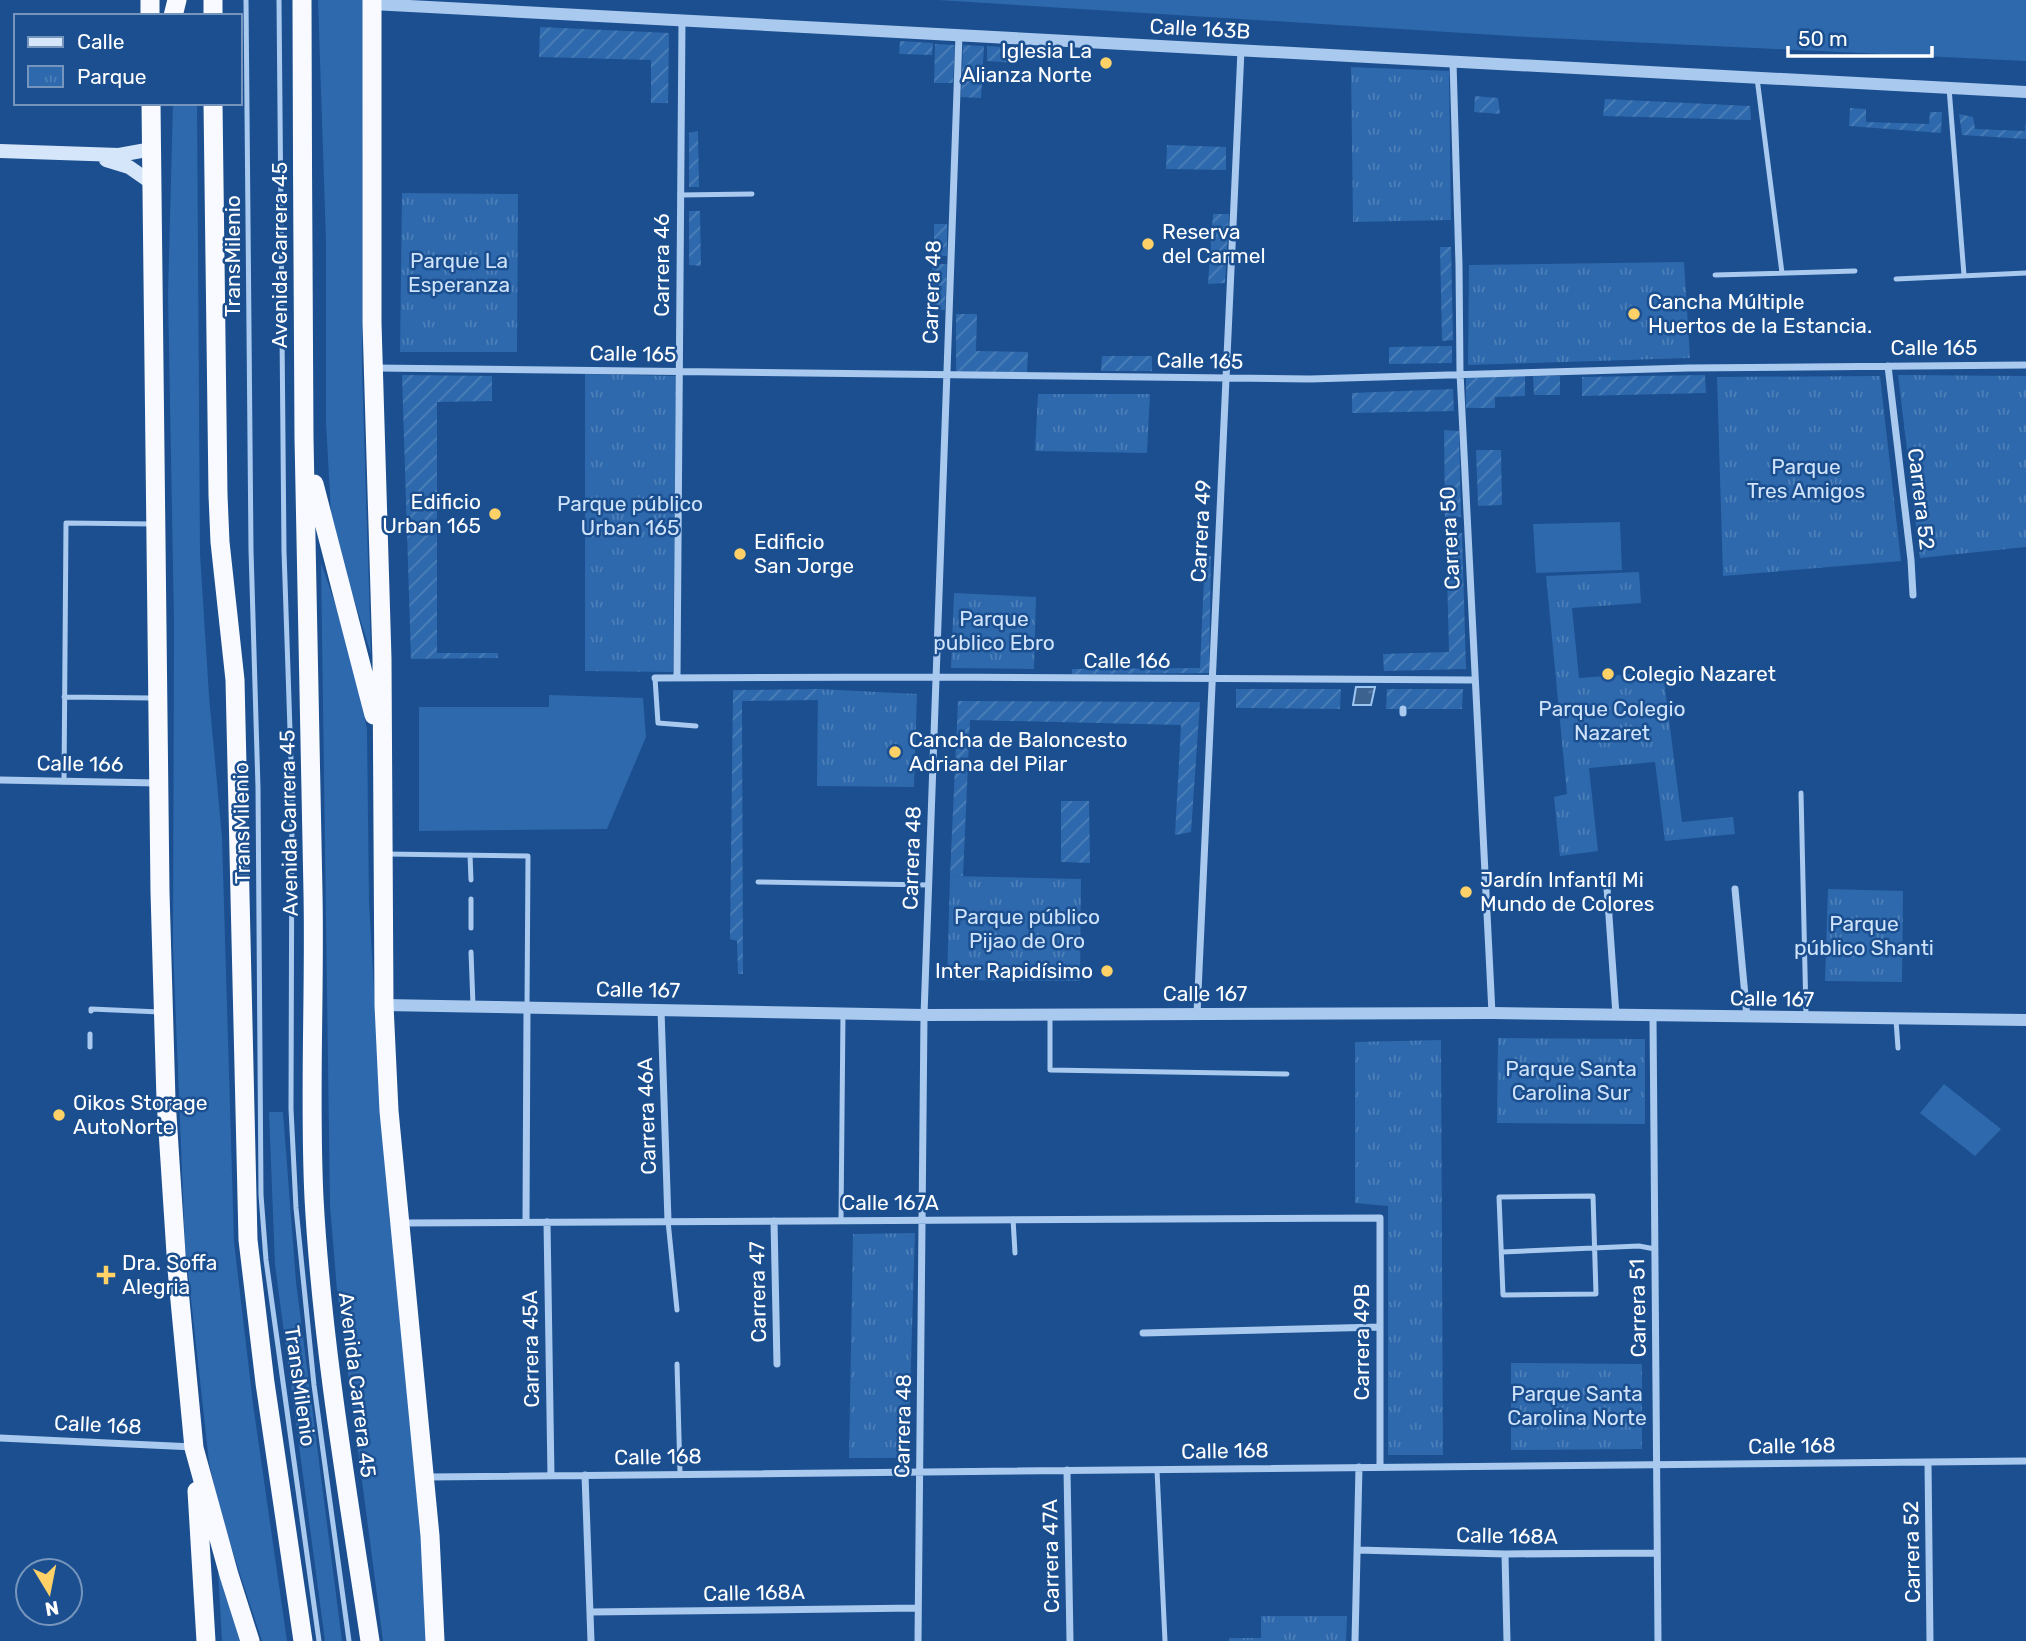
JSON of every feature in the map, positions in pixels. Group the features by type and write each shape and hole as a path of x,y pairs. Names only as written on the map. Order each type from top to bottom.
{"highway":[{"name":"Avenida Carrera 45","path":"302,0 304,438 313,894 314,1198 335,1401 370,1641"},
{"path":"372,2 373,368 382,659 384,1005 389,1111 424,1477 435,1641"},
{"path":"151,105 160,892 166,1100 177,1269 194,1448 206,1641"},
{"path":"152,149 158,105"},
{"path":"213,105 218,495 220,542 235,680 246,1206 265,1383 303,1641"},
{"path":"304,438 319,510 382,747"},
{"path":"194,1448 250,1641"}],"main road":[{"path":"0,151 128,155 152,149"},
{"path":"88,155 129,167 152,183"}],"street":[{"name":"Calle 163B","path":"372,2 2026,92"},
{"name":"Carrera 46","path":"677,677 682,20"},
{"name":"Carrera 48","path":"918,1641 924,1015 959,36"},
{"name":"Carrera 49","path":"1197,1014 1241,50"},
{"name":"Carrera 50","path":"1453,62 1460,373 1492,1013"},
{"name":"Calle 165","path":"373,368 1310,379 1460,373 2026,365"},
{"name":"Carrera 52","path":"1888,366 1912,560 1913,595"},
{"name":"Calle 166","path":"655,678 1474,680"},
{"path":"1404,680 1404,689"},
{"name":"Calle 166","path":"0,780 160,783"},
{"path":"1607,888 1616,1015"},
{"path":"1735,889 1747,1017"},
{"name":"Calle 167","path":"384,1005 924,1015 1492,1013 2026,1020"},
{"path":"526,1222 527,1008"},
{"name":"Carrera 46A","path":"661,1010 668,1221"},
{"name":"Carrera 51","path":"1653,1016 1658,1641"},
{"name":"Calle 167A","path":"400,1223 1380,1217"},
{"name":"Carrera 49B","path":"1380,1217 1380,1467"},
{"name":"Carrera 47","path":"774,1221 777,1364"},
{"name":"Carrera 45A","path":"547,1222 551,1476"},
{"path":"1143,1333 1380,1326"},
{"name":"Calle 168","path":"0,1438 194,1448"},
{"name":"Calle 168","path":"424,1477 2026,1461"},
{"name":"Carrera 52","path":"1928,1462 1930,1641"},
{"path":"1354,1641 1359,1467"},
{"name":"Carrera 47A","path":"1067,1470 1070,1641"},
{"path":"585,1475 591,1641"},
{"name":"Calle 168A","path":"1357,1550 1505,1554 1657,1553"},
{"path":"1505,1554 1507,1641"},
{"name":"Calle 168A","path":"590,1612 918,1608"}],"lane":[{"name":"TransMilenio","path":"246,0 251,550 258,788 261,1195 266,1261 319,1641"},
{"name":"TransMilenio","path":"279,0 284,551 292,790 292,1134 296,1208 314,1385 349,1641"},
{"path":"1757,78 1782,273"},
{"path":"1949,88 1964,275"},
{"path":"680,195 752,194"},
{"path":"1715,275 1855,271"},
{"path":"1896,279 2026,273"},
{"path":"64,782 66,523 156,524"},
{"path":"655,678 658,723 696,726"},
{"path":"64,697 159,698"},
{"path":"1801,793 1806,1018"},
{"path":"383,854 528,856 527,1008"},
{"path":"470,855 471,880"},
{"path":"758,882 929,885"},
{"path":"471,899 471,928"},
{"path":"471,952 473,1006"},
{"path":"91,1011 163,1013"},
{"path":"841,1220 843,1013"},
{"path":"1051,1014 1050,1070 1287,1074"},
{"path":"1896,1020 1899,1048"},
{"path":"90,1034 90,1047"},
{"path":"1593,1196 1596,1294 1503,1295 1502,1252 1499,1197 1593,1196"},
{"path":"1013,1219 1015,1253"},
{"path":"668,1221 677,1310"},
{"path":"1502,1252 1639,1245 1655,1249"},
{"path":"677,1364 680,1474"},
{"path":"1157,1469 1165,1641"}],"green space":[{"path":"318,0 363,0 362,368 371,654 337,545 331,513 326,423 326,242"},
{"path":"938,0 2026,0 2026,61 1527,37"},
{"path":"540,27 669,33 668,103 651,103 651,60 539,57"},
{"path":"900,41 933,43 932,55 899,54"},
{"path":"935,44 955,45 953,83 934,83"},
{"path":"963,45 984,46 981,98 961,97"},
{"path":"987,46 1017,48 1016,63 987,61"},
{"path":"1351,67 1449,71 1451,220 1353,222"},
{"path":"1475,96 1498,98 1500,114 1474,112"},
{"path":"1605,99 1750,106 1751,120 1603,116"},
{"path":"173,105 197,105 200,553 222,837 234,1242 253,1404 287,1641 262,1641 220,1513 209,1462 185,1245 173,947 174,623 168,294"},
{"path":"1850,108 1866,109 1866,122 1929,124 1930,112 1942,112 1941,133 1849,126"},
{"path":"1959,114 1973,117 1975,129 2025,131 2026,119 2026,139 1962,135"},
{"path":"698,131 699,187 689,187 689,133"},
{"path":"1167,145 1226,147 1226,170 1166,169"},
{"name":"Parque La Esperanza","path":"402,193 518,194 517,352 400,352"},
{"path":"689,211 700,211 701,266 689,265"},
{"path":"1213,214 1229,214 1225,283 1208,284"},
{"path":"934,224 947,224 947,256 934,256"},
{"path":"1440,247 1451,247 1453,340 1442,341"},
{"path":"1684,262 1690,358 1468,365 1469,265"},
{"path":"932,264 947,264 945,310 931,310"},
{"path":"956,314 977,314 976,351 1028,352 1027,373 956,372"},
{"path":"1452,346 1452,363 1389,364 1389,347"},
{"path":"1102,356 1152,356 1152,371 1101,371"},
{"name":"Parque público Urban 165","path":"585,374 676,376 673,672 585,671"},
{"path":"402,375 492,376 492,401 437,402 437,653 498,653 498,658 411,659"},
{"path":"1705,375 1706,393 1582,396 1582,377"},
{"name":"Parque Tres Amigos","path":"1898,375 2026,376 2026,547 1920,558"},
{"path":"1525,376 1525,396 1495,397 1495,408 1466,408 1466,378"},
{"path":"1533,376 1560,376 1560,395 1534,395"},
{"name":"Parque Tres Amigos","path":"1880,376 1901,561 1723,576 1717,377"},
{"path":"1453,389 1454,411 1352,413 1352,393"},
{"path":"1038,394 1150,394 1147,453 1035,451"},
{"path":"1444,430 1459,431 1461,517 1445,517"},
{"path":"1476,450 1501,450 1502,505 1478,506"},
{"path":"1620,522 1622,570 1536,573 1533,524"},
{"path":"1462,533 1466,669 1384,671 1383,654 1449,652 1446,534"},
{"path":"1205,556 1211,556 1209,673 1072,674 1072,669 1200,668"},
{"path":"321,563 345,632 367,729 369,903 381,1112 427,1604 427,1641 383,1641 337,1290 330,1206"},
{"name":"Parque Colegio Nazaret","path":"1639,572 1641,603 1572,608 1579,678 1663,672 1682,822 1733,817 1735,834 1665,841 1655,762 1589,768 1598,851 1560,856 1554,797 1567,794 1546,576"},
{"name":"Parque público Ebro","path":"954,593 1036,597 1034,669 951,668"},
{"path":"818,689 917,694 914,787 817,786"},
{"path":"818,689 818,700 742,701 743,974 738,974 737,941 730,939 733,690"},
{"path":"1236,689 1341,689 1340,709 1236,708"},
{"path":"1387,689 1463,689 1462,709 1386,709"},
{"path":"549,695 643,698 646,737 607,829 419,831 419,707 549,707"},
{"path":"958,701 1200,702 1191,832 1175,835 1181,725 970,720 963,876 950,876"},
{"path":"1061,801 1089,801 1090,863 1061,862"},
{"name":"Parque público Pijao de Oro","path":"950,876 1081,879 1080,981 947,980"},
{"name":"Parque público Shanti","path":"1828,889 1903,891 1902,982 1825,981"},
{"name":"Parque Santa Carolina Sur","path":"1498,1038 1645,1039 1645,1124 1497,1123"},
{"path":"1441,1040 1443,1455 1388,1455 1388,1206 1355,1203 1355,1042"},
{"path":"1944,1084 2001,1129 1975,1156 1920,1113"},
{"path":"269,1112 283,1112 296,1282 342,1641 325,1641 275,1265"},
{"path":"915,1233 908,1458 849,1458 853,1234"},
{"name":"Parque Santa Carolina Norte","path":"1511,1363 1642,1364 1642,1449 1511,1450"},
{"path":"218,1571 240,1641 222,1641"},
{"path":"1261,1616 1347,1616 1346,1641 1229,1641 1229,1638 1261,1638"}],"water":[{"path":"1356,687 1375,687 1371,705 1353,705"}],"place":[{"name":"Iglesia La Alianza Norte","path":"1106,63"},
{"name":"Reserva del Carmel","path":"1148,244"},
{"name":"Cancha Múltiple Huertos de la Estancia.","path":"1634,314"},
{"name":"Edificio Urban 165","path":"495,514"},
{"name":"Edificio San Jorge","path":"740,554"},
{"name":"Colegio Nazaret","path":"1608,674"},
{"name":"Cancha de Baloncesto Adriana del Pilar","path":"895,752"},
{"name":"Jardín Infantíl Mi Mundo de Colores","path":"1466,892"},
{"name":"Inter Rapidísimo","path":"1107,971"},
{"name":"Oikos Storage AutoNorte","path":"59,1115"},
{"name":"Dra. Soffa Alegria","path":"106,1275"}]}
